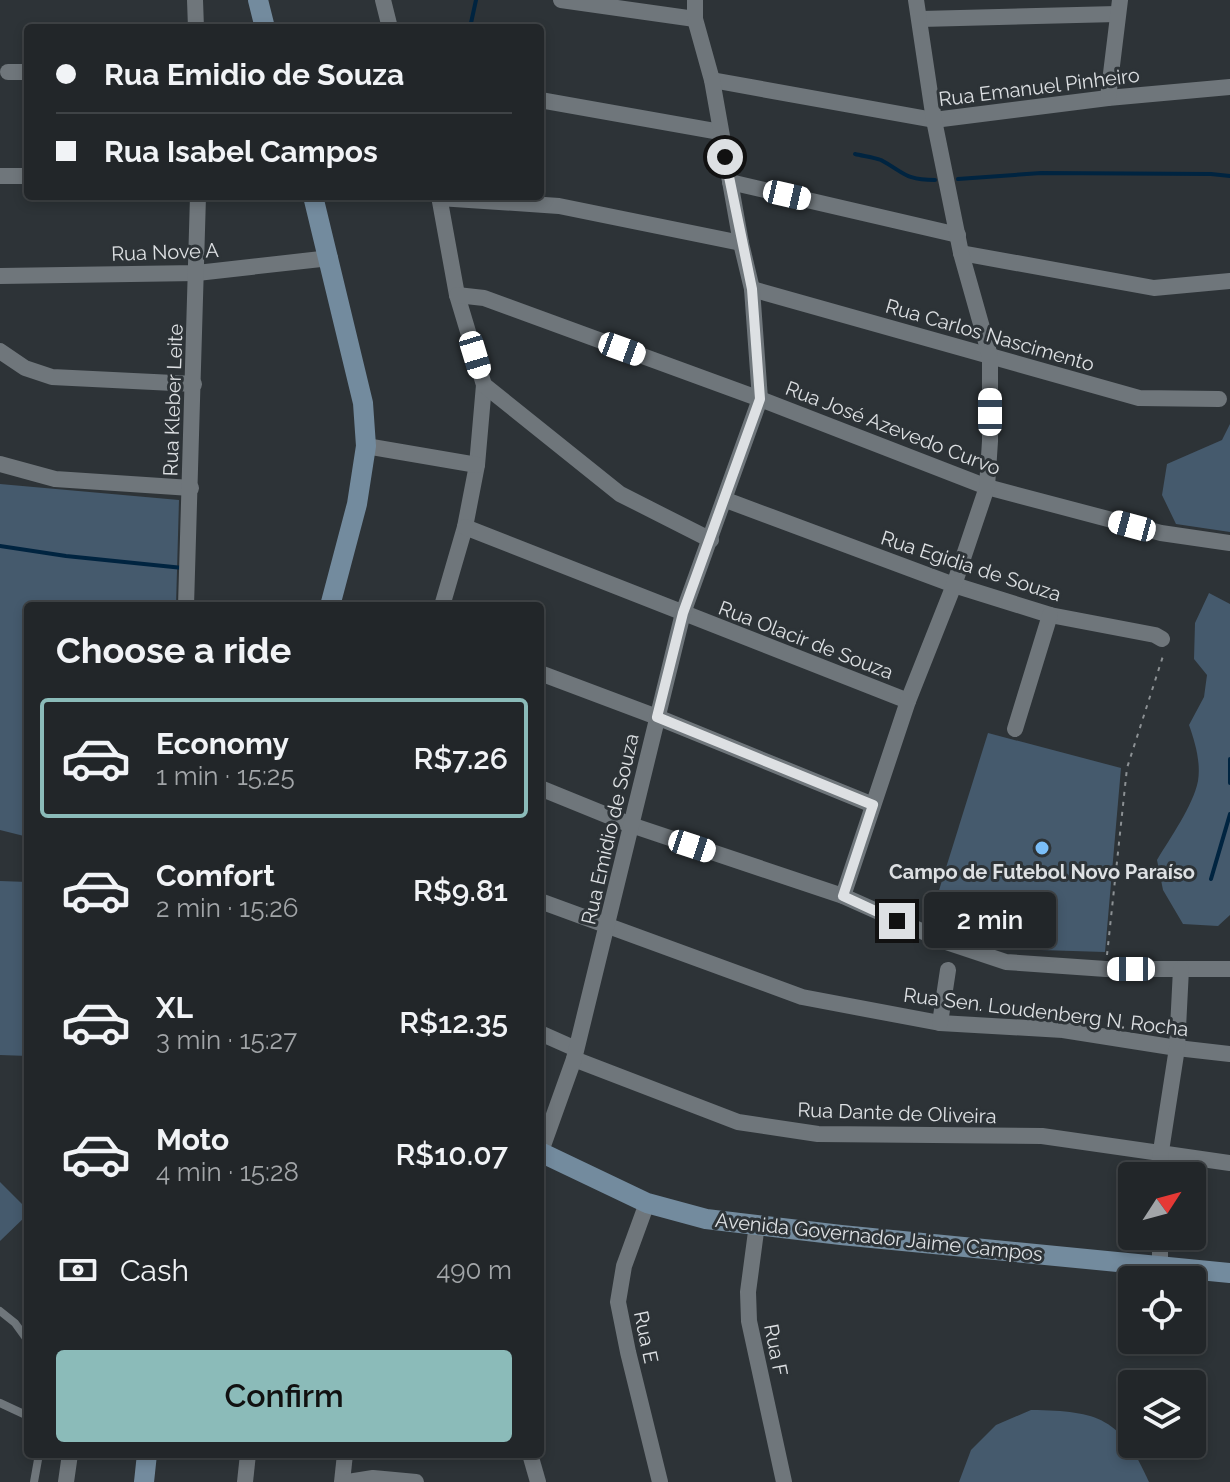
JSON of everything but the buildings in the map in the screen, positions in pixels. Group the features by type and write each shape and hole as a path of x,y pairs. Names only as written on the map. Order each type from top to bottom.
{"street":[{"path":"195,0 196,24"},
{"path":"258,0 264,24"},
{"path":"383,0 389,24"},
{"path":"561,0 695,19"},
{"name":"Rua Emidio de Souza","path":"544,1142 575,1054 683,613 760,399 752,289 712,80 695,19 695,0"},
{"path":"843,896 908,701 954,585 987,487 990,356 961,253 934,120 916,0"},
{"path":"921,19 1118,7 1108,98"},
{"path":"8,72 24,72"},
{"name":"Rua Emanuel Pinheiro","path":"712,80 934,120 1108,98 1230,87"},
{"path":"544,101 720,132"},
{"path":"0,176 24,176"},
{"path":"730,182 958,235"},
{"name":"Rua Kleber Leite","path":"186,602 198,200"},
{"path":"314,200 363,403 366,446 357,504 331,602"},
{"path":"440,200 457,295 484,385 477,465 465,527 443,602"},
{"path":"479,200 559,206 741,243"},
{"path":"961,253 1154,288 1230,281"},
{"name":"Rua Nove A","path":"0,276 197,273 330,258"},
{"name":"Rua Carlos Nascimento","path":"752,289 1139,398 1219,399"},
{"name":"Rua José Azevedo Curvo","path":"457,295 484,298 760,399 987,487 1161,533 1230,543"},
{"path":"0,351 25,368 52,377 194,384"},
{"path":"484,385 620,494 711,540"},
{"path":"366,446 477,465"},
{"path":"0,464 55,479 191,488"},
{"name":"Rua Egidia de Souza","path":"726,500 954,585 1050,615 1155,635 1162,639"},
{"name":"Rua Olacir de Souza","path":"465,527 908,701"},
{"path":"1015,729 1050,615"},
{"path":"544,675 873,805"},
{"path":"544,790 631,825 843,896 935,937 1006,962 1106,969 1230,969"},
{"name":"Rua Sen. Loudenberg N. Rocha","path":"544,902 802,997 940,1023 1063,1030 1230,1054"},
{"path":"1161,1162 1177,1048 1181,969"},
{"path":"940,1023 948,970"},
{"name":"Rua Dante de Oliveira","path":"544,1035 575,1054 738,1122 818,1134 1042,1136 1230,1163"},
{"name":"Avenida Governador Jaime Campos","path":"544,1155 647,1203 706,1219 1160,1266"},
{"name":"Rua E","path":"647,1203 624,1266 618,1302 660,1482"},
{"name":"Rua F","path":"757,1224 748,1292 749,1321 784,1482"},
{"path":"1160,1250 1160,1266"},
{"name":"Avenida Governador Jaime Campos","path":"1206,1271 1230,1273"},
{"path":"66,1482 69,1458"},
{"path":"144,1482 147,1458"},
{"path":"245,1482 248,1458"},
{"path":"342,1482 345,1458"},
{"path":"531,1458 538,1482"},
{"path":"348,1482 373,1478 416,1482"}],"lane":[{"path":"0,1311 24,1335"},
{"path":"0,1403 24,1414"},
{"path":"34,1482 38,1458"}],"path":[{"path":"1106,969 1127,768 1165,649 1162,639"}],"shaded area":[{"path":"1230,424 1230,532 1176,524 1162,495 1167,464 1222,440"},
{"path":"0,484 179,500 176,602 24,602 24,836 0,830"},
{"path":"1209,593 1230,604 1230,915 1218,926 1183,924 1163,890 1157,860 1186,811 1198,781 1198,759 1189,725 1204,697 1207,675 1194,659 1195,623"},
{"name":"Campo de Futebol Novo Paraíso","path":"988,733 1121,768 1105,952 1011,949 931,916"},
{"path":"0,881 24,882 24,1056 0,1055"},
{"path":"0,1182 24,1206 24,1218 0,1241"},
{"path":"1031,1410 1091,1416 1117,1431 1118,1458 1136,1458 1149,1482 959,1482 971,1450 996,1425"}],"waterway":[{"path":"470,24 476,0"},
{"path":"855,154 881,160 911,177 935,180"},
{"path":"958,179 1041,173 1230,176"},
{"path":"0,546 183,568"},
{"path":"1230,759 1230,783"},
{"path":"1211,879 1230,814"}],"place":[{"name":"Campo de Futebol Novo Paraíso","path":"1042,848"}],"route":[{"path":"725,157 752,289 760,399 683,613 657,717 873,805 843,896 897,921"}]}
